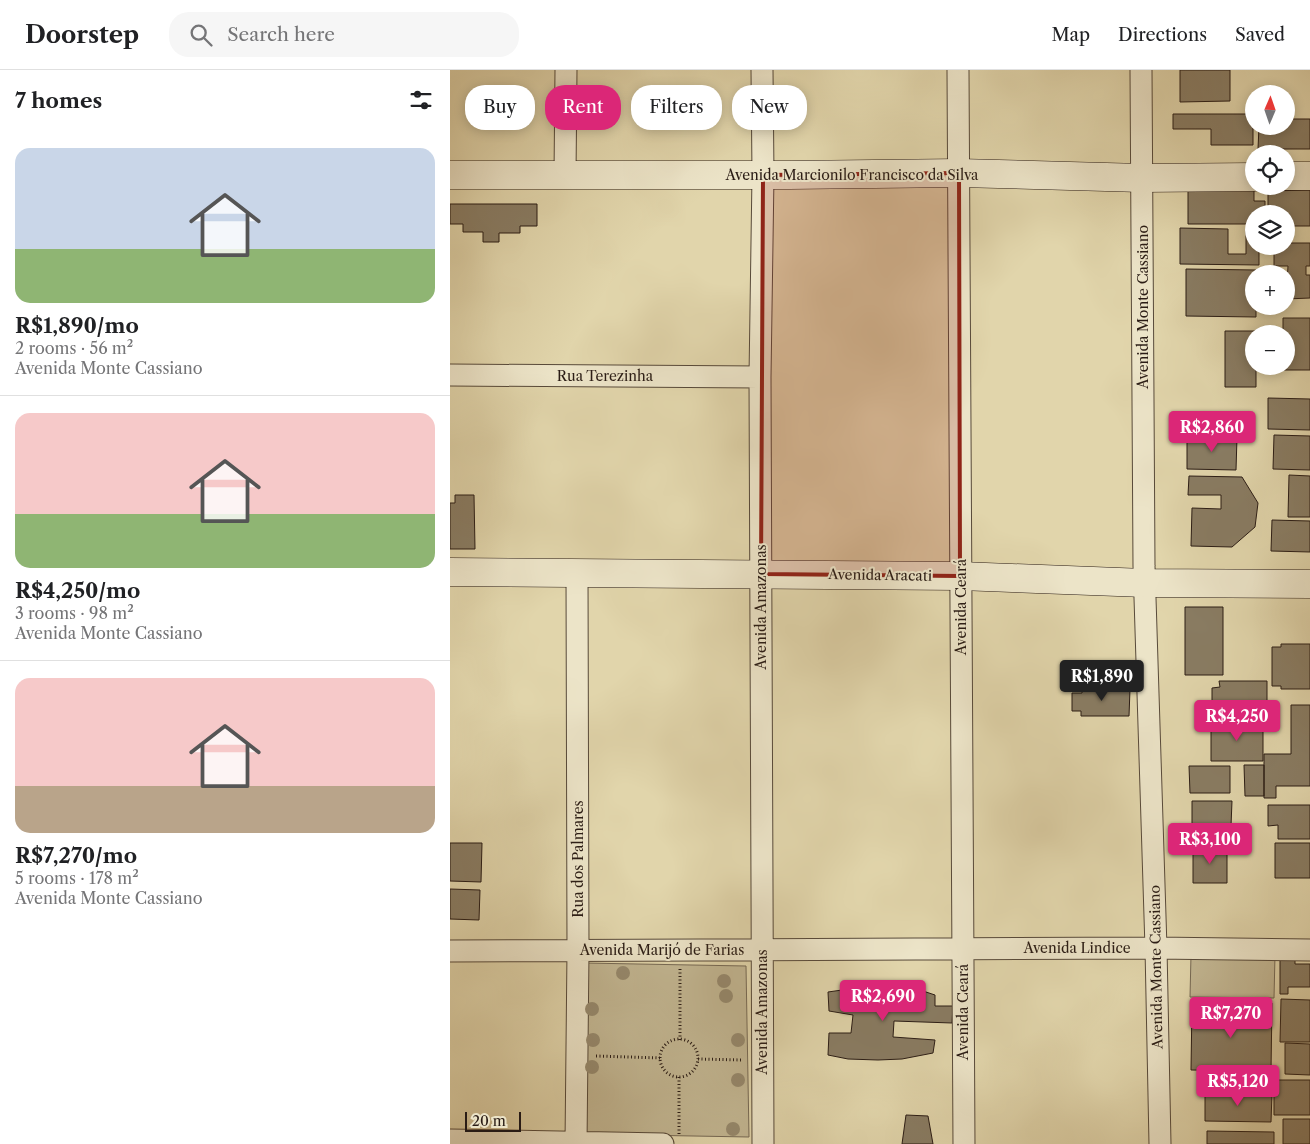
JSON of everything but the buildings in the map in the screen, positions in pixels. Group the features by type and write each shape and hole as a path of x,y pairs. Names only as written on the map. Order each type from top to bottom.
{"street":[{"path":"565,176 566,70"},
{"name":"Avenida Amazonas","path":"762,70 763,175 760,376 763,1144"},
{"name":"Avenida Ceará","path":"958,70 964,1144"},
{"name":"Avenida Monte Cassiano","path":"1140,70 1144,583 1156,948 1160,1144"},
{"name":"Avenida Marcionilo Francisco da Silva","path":"450,175 959,173 1142,178 1245,177"},
{"path":"1295,176 1310,176"},
{"name":"Rua Terezinha","path":"450,375 760,376"},
{"name":"Avenida Aracati","path":"450,572 960,576 1144,583 1310,584"},
{"name":"Rua dos Palmares","path":"576,1143 578,951 577,573"},
{"name":"Avenida Marijó de Farias","path":"450,951 963,948"},
{"name":"Avenida Lindice","path":"963,948 1310,950"},
{"path":"450,1140 576,1143 671,1140"}],"path":[{"path":"680,968 680,1040"},
{"path":"674,1040 680,1040 692,1044 696,1049 698,1059 696,1068 691,1073 679,1077 673,1076 664,1069 661,1058 664,1047 674,1040"},
{"path":"592,1056 661,1058"},
{"path":"698,1059 744,1060"},
{"path":"671,1140 679,1077"}],"highlighted area":[{"path":"959,173 960,576 761,574 763,175"}],"shaded area":[{"path":"1191,955 1275,955 1274,998 1190,997"},
{"path":"584,963 746,966 749,1137 582,1134"}]}
